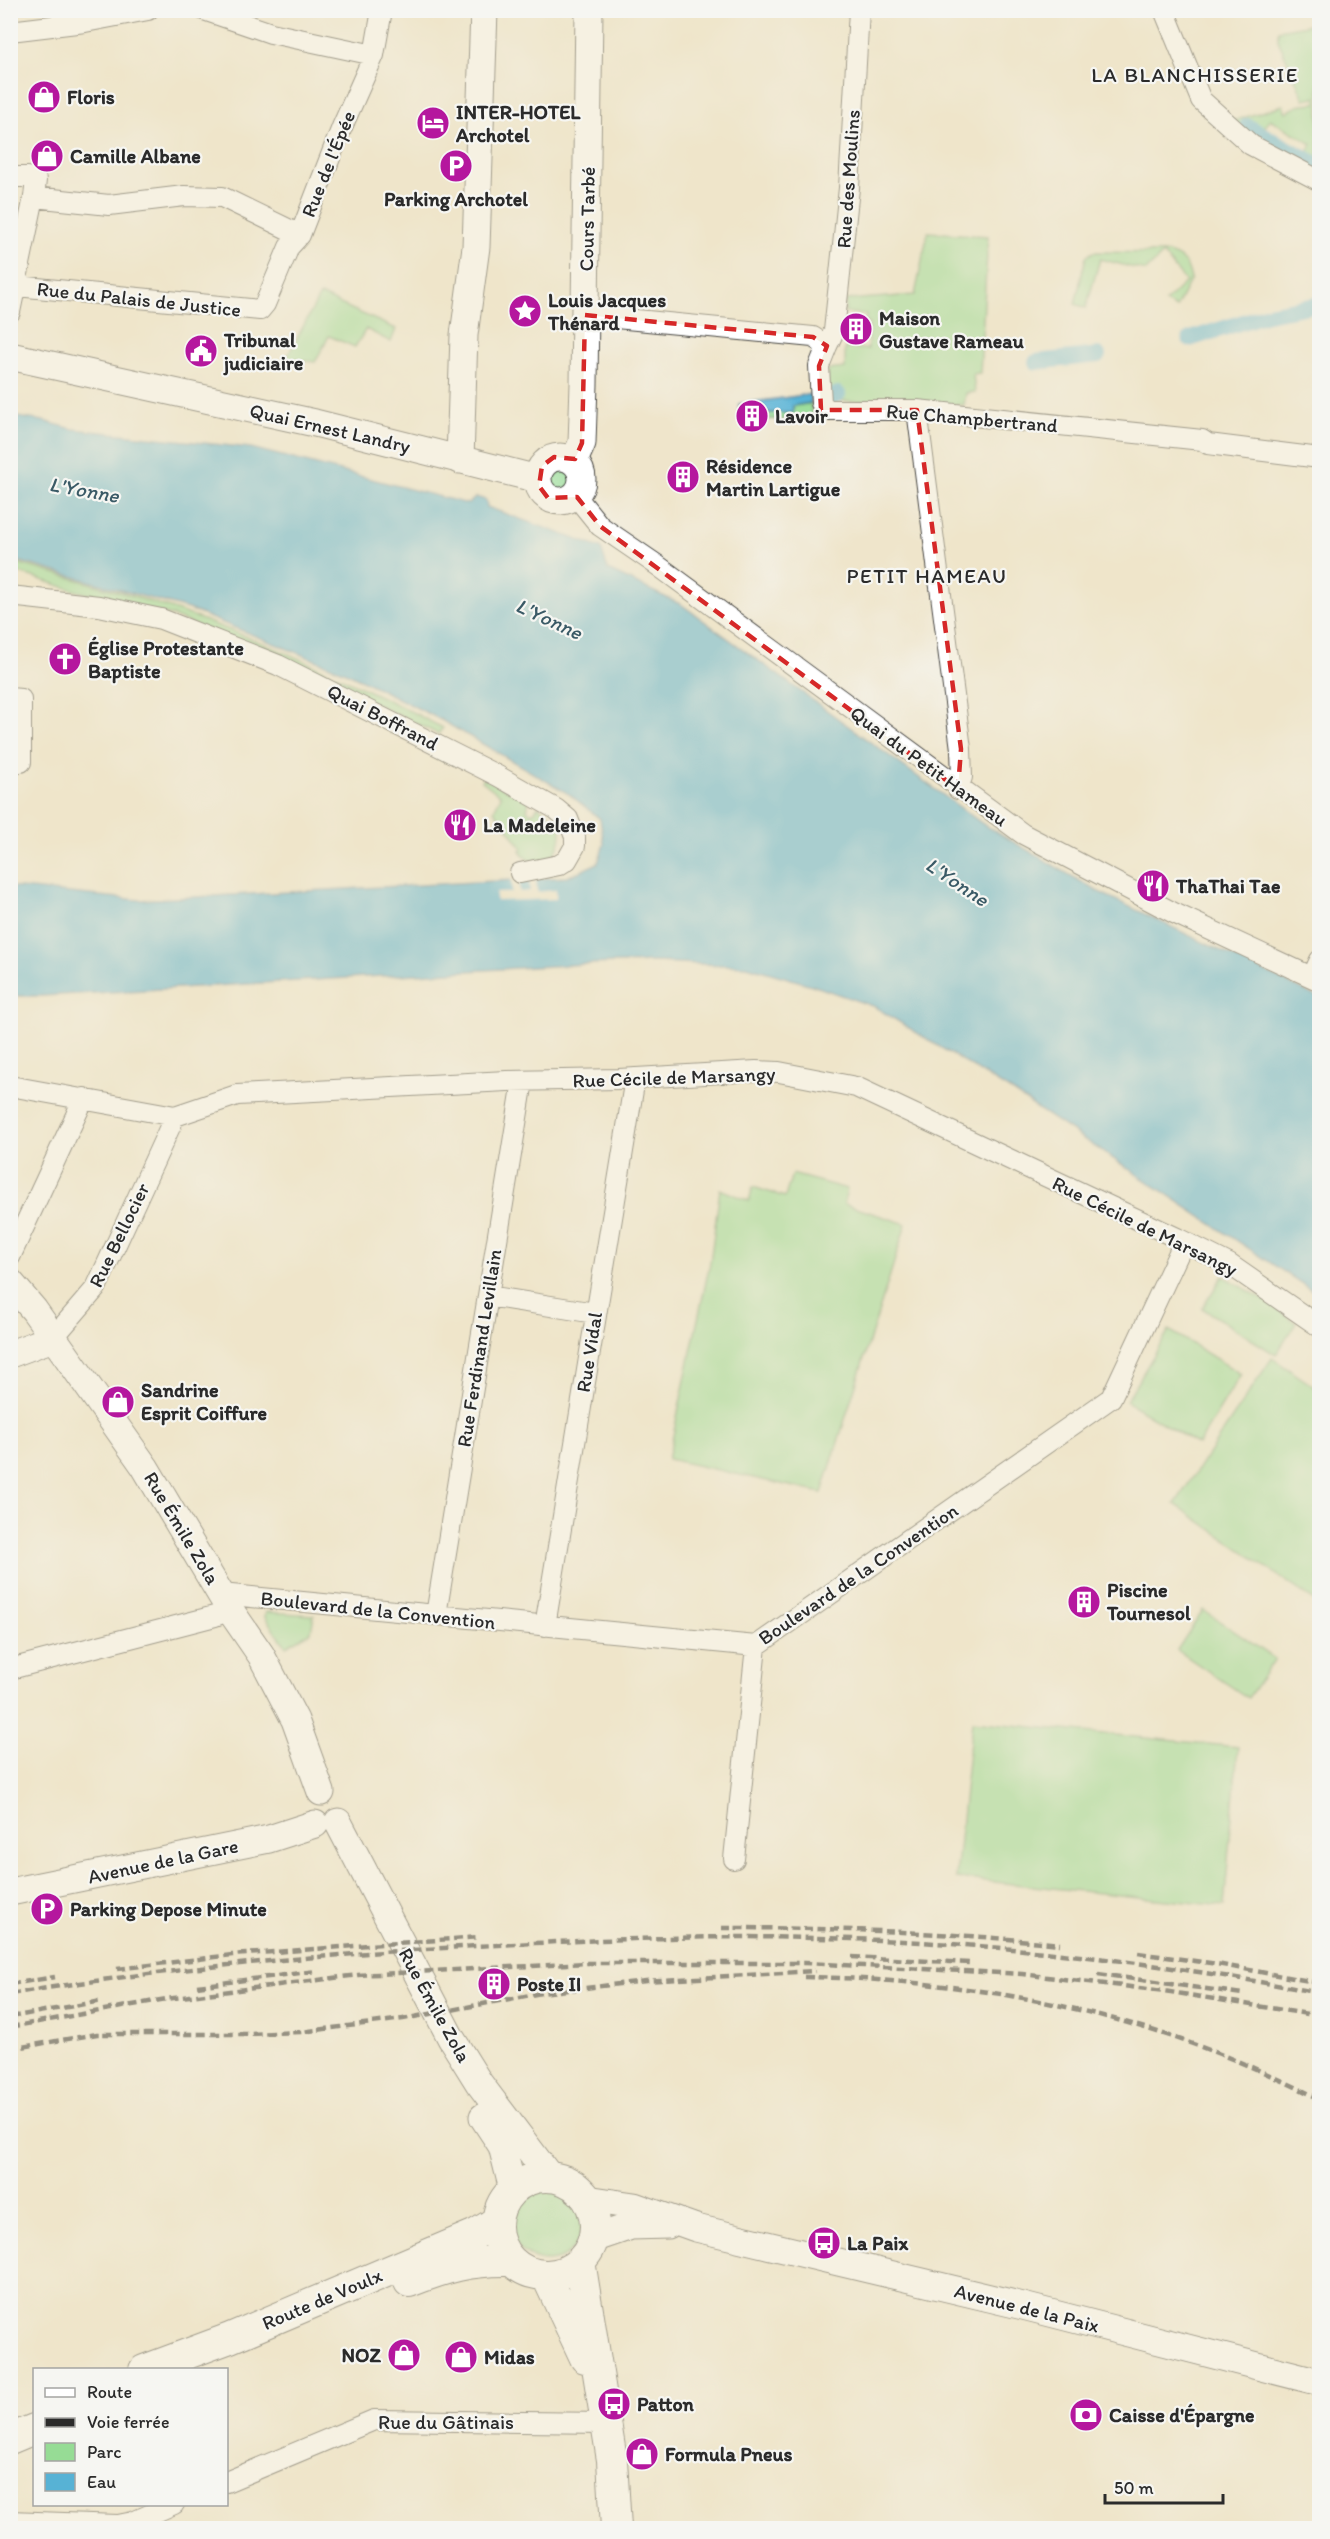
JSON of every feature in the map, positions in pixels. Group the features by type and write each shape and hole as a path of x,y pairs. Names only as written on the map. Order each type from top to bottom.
{"main road":[{"path":"460,460 464,336 477,235 484,10"},
{"name":"Cours Tarbé","path":"574,461 582,443 589,10"},
{"name":"Quai Ernest Landry","path":"10,356 315,423 538,479"},
{"name":"Quai Ernest Landry","path":"10,377 33,373 85,380 121,381"},
{"path":"561,456 574,461 582,475 580,489 575,495 562,501 548,498 539,486 538,479 542,466 554,457 561,456"},
{"name":"Rue Émile Zola","path":"10,1282 145,1467 226,1602 261,1655 303,1741 321,1792 330,1792 340,1800 342,1813 324,1824"},
{"name":"Rue Bellocier","path":"10,1354 53,1338"},
{"name":"Rue Émile Zola","path":"324,1824 388,1918 451,2038 479,2083 550,2177"},
{"name":"Rue Émile Zola","path":"324,1824 433,2041 501,2145 513,2190"},
{"name":"Avenue de la Gare","path":"10,1892 269,1839 324,1824"},
{"path":"616,2529 612,2460 599,2388 586,2250 593,2215 587,2199 575,2187 550,2177 534,2178 513,2190 502,2204 497,2221 498,2238 511,2261 527,2272 546,2276 564,2272 586,2250 640,2224 696,2228"},
{"path":"587,2199 634,2206 696,2228"},
{"name":"Route de Voulx","path":"149,2368 230,2338 476,2234 497,2221"},
{"name":"Avenue de la Paix","path":"696,2228 1023,2306 1320,2382"},
{"name":"Route de Voulx","path":"184,2368 437,2271 482,2260 511,2261"},
{"path":"546,2276 599,2388"},
{"path":"10,2419 33,2411"},
{"path":"10,2439 33,2429"}],"street":[{"path":"18,29 85,22 148,10"},
{"path":"204,10 271,33 374,54"},
{"name":"Rue de l'Épée","path":"260,310 266,304 289,248 300,235 342,127 374,54 382,10"},
{"name":"Rue des Moulins","path":"827,346 834,331 849,188 859,10"},
{"path":"1164,10 1201,100 1251,145 1320,181"},
{"path":"10,177 28,177 35,188 13,300"},
{"path":"35,188 109,205 184,196 222,197 300,235"},
{"name":"Rue du Palais de Justice","path":"13,300 260,310"},
{"path":"585,315 813,337 827,346"},
{"name":"Rue Champbertrand","path":"827,346 819,366 821,398 828,410 917,410 1202,440 1208,444 1320,458"},
{"path":"917,410 961,749 962,777 958,789"},
{"name":"Quai du Petit Hameau","path":"575,495 600,526 727,616 958,789 1023,834 1174,912 1317,973"},
{"name":"Quai Boffrand","path":"10,596 99,606 161,619 278,665 481,767 556,809 568,819 573,828 575,846 572,854 559,865 520,873"},
{"path":"16,699 16,762"},
{"name":"Rue Cécile de Marsangy","path":"175,1116 232,1096 523,1081 756,1071 779,1072 856,1087 1229,1264 1320,1327"},
{"name":"Rue Vidal","path":"546,1626 634,1078"},
{"name":"Rue Ferdinand Levillain","path":"436,1615 523,1081"},
{"path":"10,1086 175,1116"},
{"path":"10,1257 84,1098"},
{"name":"Rue Bellocier","path":"53,1338 96,1288 175,1116"},
{"name":"Boulevard de la Convention","path":"226,1602 436,1615 756,1646 1111,1398 1184,1242"},
{"path":"488,1296 595,1313"},
{"path":"10,1669 215,1616 226,1602"},
{"path":"734,1859 756,1646"},
{"name":"Rue du Gâtinais","path":"228,2481 374,2420 607,2423"},
{"path":"10,2521 118,2525 133,2522 172,2506"}],"highlighted area":[{"path":"585,315 813,337 827,346 819,366 821,410 917,410 961,749 958,789 600,526 577,497 548,498 539,486 542,466 554,457 575,459 582,443"}],"green space":[{"path":"1319,23 1319,161 1307,154 1312,144 1270,119 1263,130 1253,125 1242,129 1233,121 1283,105 1286,112 1302,104 1316,103 1315,97 1304,99 1278,40 1278,30"},
{"path":"928,232 988,236 980,373 973,374 975,392 966,393 964,405 921,401 832,401 828,395 827,370 845,368 845,348 868,349 869,323 865,323 866,314 845,313 846,300 915,295"},
{"path":"1093,252 1168,253 1184,262 1191,279 1176,308 1165,302 1186,282 1163,254 1146,271 1100,259 1086,308 1075,304 1086,257"},
{"path":"320,295 396,329 391,342 366,329 355,347 329,336 315,362 292,359 289,368 281,368"},
{"path":"811,403 812,420 765,419 764,413 793,413 793,406"},
{"path":"561,467 569,471 573,479 569,487 561,491 553,487 549,479 553,471"},
{"path":"11,561 152,602 229,630 322,669 443,728 438,734 281,658 172,616 73,590 11,570"},
{"path":"483,778 529,801 527,810 531,813 538,806 560,823 559,844 549,858 542,862 535,862 527,859 520,851 523,849 494,810 501,796 482,781"},
{"path":"792,1174 847,1189 844,1204 906,1224 822,1493 668,1459 710,1263 720,1189 749,1201 753,1187 785,1197"},
{"path":"1223,1276 1268,1302 1296,1323 1276,1355 1202,1308"},
{"path":"1169,1330 1241,1374 1198,1445 1126,1401"},
{"path":"1272,1358 1319,1390 1319,1604 1175,1504"},
{"path":"1203,1610 1275,1659 1248,1698 1177,1650"},
{"path":"266,1612 314,1615 311,1632 286,1646 264,1616"},
{"path":"972,1721 1238,1747 1224,1906 956,1878"},
{"path":"544,2190 563,2195 575,2205 581,2218 581,2232 576,2245 566,2255 552,2261 535,2259 526,2254 516,2244 512,2232 512,2215 516,2208 528,2197"}],"water":[{"path":"811,394 811,403 793,406 793,413 739,413 739,404"},
{"name":"L'Yonne","path":"11,416 73,429 251,448 468,504 476,497 486,500 487,507 601,548 608,570 682,605 983,824 1097,891 1319,998 1319,1295 1008,1089 875,1007 747,966 655,962 586,964 11,996 11,887 139,900 567,877 598,863 604,844 600,819 569,794 441,720 350,674 188,609 11,559"}],"pier":[{"path":"536,876 537,892 556,890 556,899 496,901 496,893 512,893 511,877 518,877 520,892 530,891 529,877"}],"waterway":[{"path":"1247,126 1320,166"},
{"path":"1190,339 1268,314 1320,304"},
{"path":"1036,362 1098,355"},
{"path":"830,398 838,394"}],"railway":[{"path":"722,1928 891,1931 1060,1944"},
{"path":"117,1969 232,1955 479,1937"},
{"path":"10,1994 185,1970 360,1954 561,1942 730,1937 878,1940 1005,1948 1131,1962 1320,1993"},
{"path":"1138,1953 1217,1964 1320,1983"},
{"path":"852,1957 969,1963"},
{"path":"10,2027 166,1999 358,1975 588,1963 804,1963 1022,1974 1164,1991 1320,2016"},
{"path":"197,1986 316,1971"},
{"path":"10,2049 97,2034 301,2032 403,2019 541,1993 646,1981 815,1971"},
{"path":"1098,1974 1243,1994"},
{"path":"10,1984 55,1977"},
{"path":"804,1977 939,1986 1005,1995 1069,2008 1133,2024 1195,2045 1258,2070 1320,2099"},
{"path":"10,2017 102,2001"}],"place":[{"name":"Floris","path":"44,97"},
{"name":"INTER-HOTEL Archotel","path":"433,123"},
{"name":"Camille Albane","path":"47,156"},
{"name":"Parking Archotel","path":"456,166"},
{"name":"Louis Jacques Thénard","path":"525,311"},
{"name":"Maison Gustave Rameau","path":"856,329"},
{"name":"Tribunal judiciaire","path":"201,351"},
{"name":"Lavoir","path":"752,416"},
{"name":"Résidence Martin Lartigue","path":"683,477"},
{"name":"Église Protestante Baptiste","path":"65,659"},
{"name":"La Madeleine","path":"460,825"},
{"name":"ThaThai Tae","path":"1153,886"},
{"name":"Sandrine Esprit Coiffure","path":"118,1402"},
{"name":"Piscine Tournesol","path":"1084,1602"},
{"name":"Parking Depose Minute","path":"47,1909"},
{"name":"Poste II","path":"494,1984"},
{"name":"La Paix","path":"824,2243"},
{"name":"NOZ","path":"404,2355"},
{"name":"Midas","path":"461,2357"},
{"name":"Patton","path":"614,2404"},
{"name":"Caisse d'Épargne","path":"1086,2415"},
{"name":"Formula Pneus","path":"642,2454"}],"district":[{"name":"LA BLANCHISSERIE","path":"1195,75"},
{"name":"PETIT HAMEAU","path":"927,576"}]}
